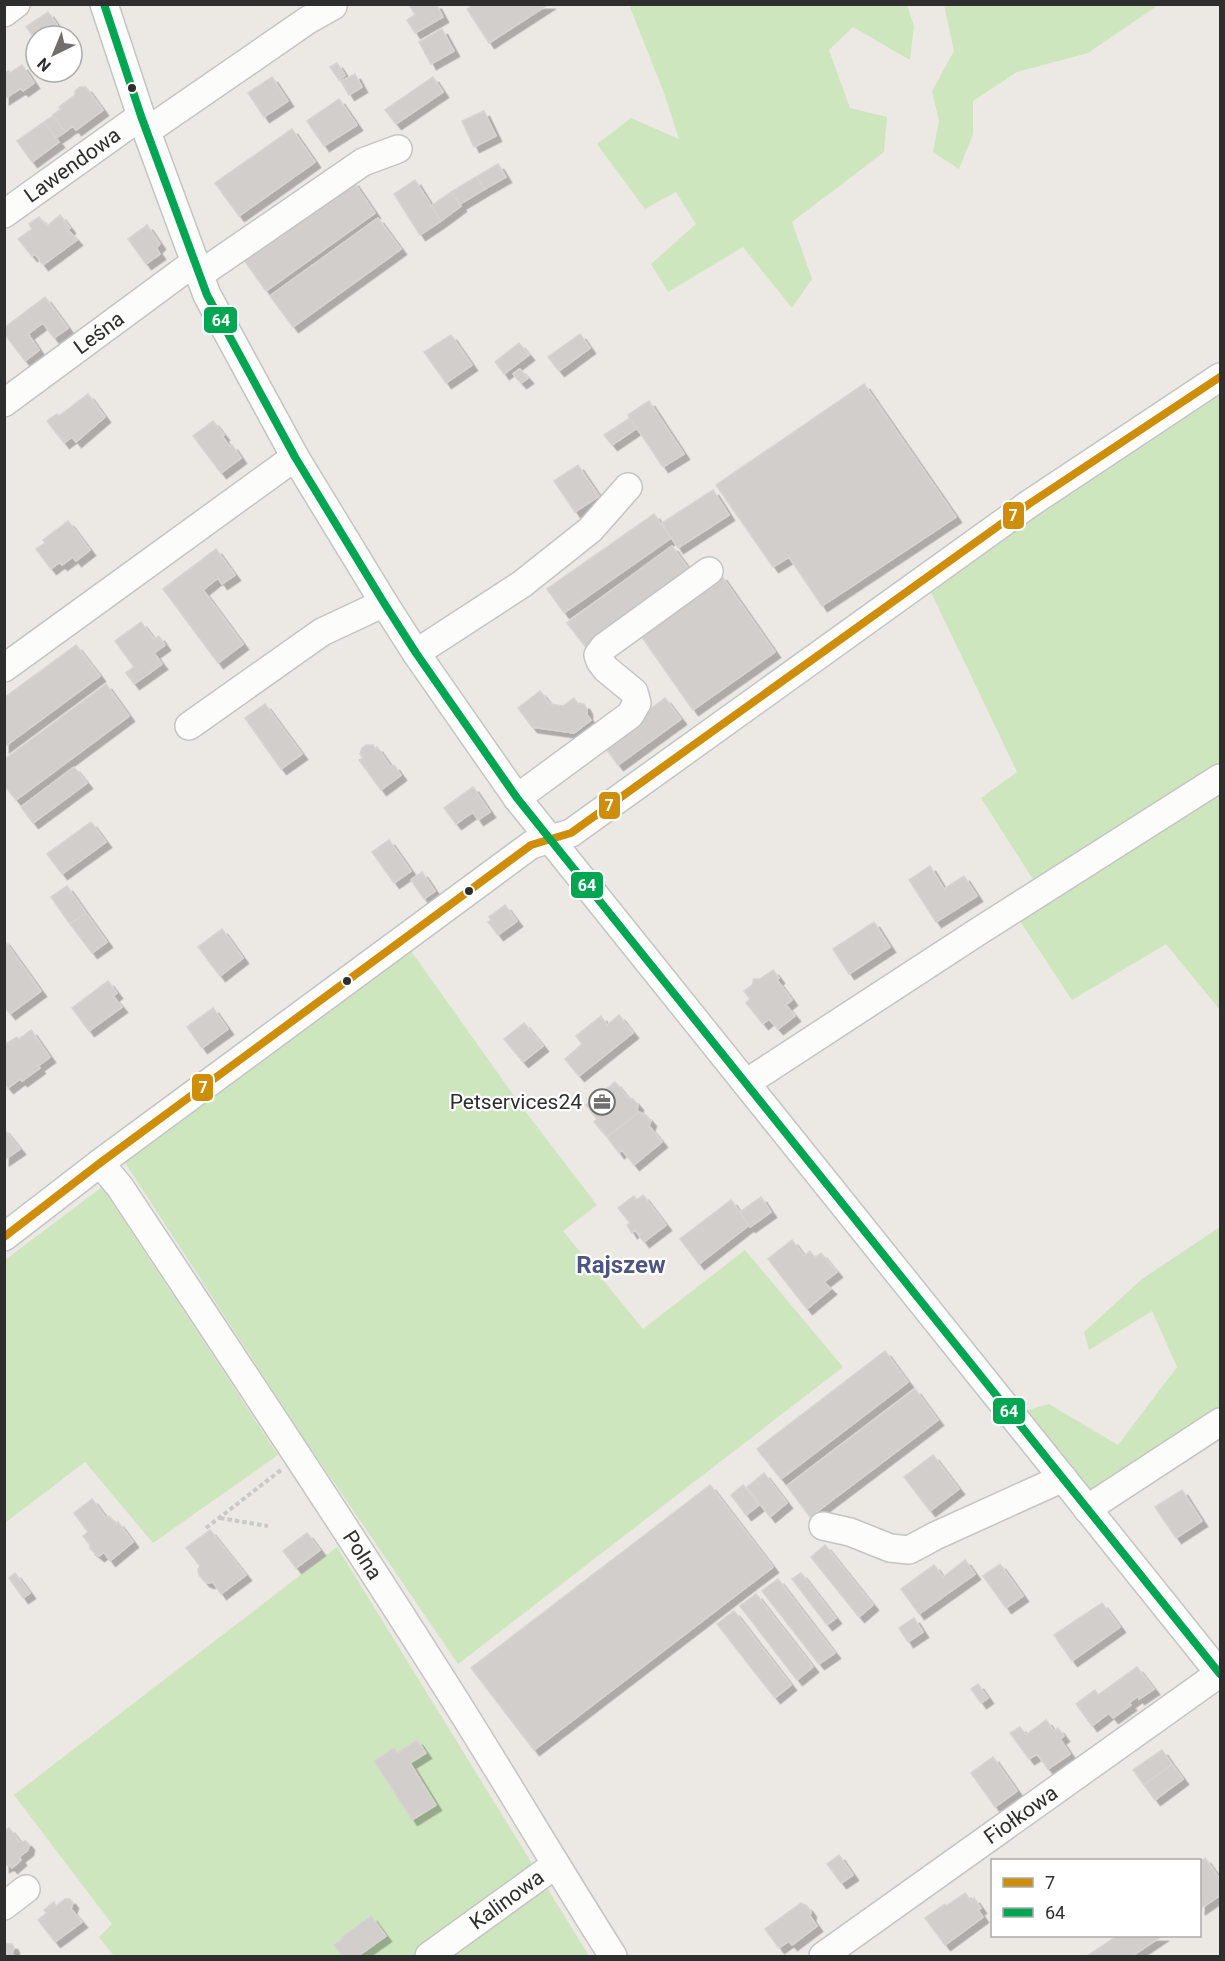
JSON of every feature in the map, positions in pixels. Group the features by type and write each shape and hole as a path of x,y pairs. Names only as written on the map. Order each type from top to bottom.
{"street":[{"path":"4,13 16,4"},
{"path":"104,4 144,123 207,295 295,457 416,653 517,798 1220,1673"},
{"name":"Lawendowa","path":"4,214 144,123 333,6"},
{"name":"Leśna","path":"4,403 197,268 363,162 398,150"},
{"path":"4,1237 100,1162 531,844 571,833 1029,504 1221,377"},
{"path":"4,668 295,457"},
{"path":"416,653 522,584 590,530 628,487"},
{"path":"517,798 630,715 637,703 634,692 606,669 598,655 604,646 709,571"},
{"path":"189,726 322,632 384,603"},
{"path":"746,1083 979,931 1221,778"},
{"name":"Polna","path":"100,1162 120,1187 298,1456 500,1771 555,1865 614,1956"},
{"path":"1087,1509 1221,1422"},
{"path":"823,1526 850,1532 890,1548 909,1550 1063,1478"},
{"name":"Fiołkowa","path":"823,1956 1220,1673"},
{"name":"Kalinowa","path":"429,1956 555,1865"},
{"path":"4,1906 26,1889"}],"path":[{"path":"206,1528 298,1456"},
{"path":"220,1518 268,1526"}],"green space":[{"path":"944,4 1158,5 1088,53 1017,72 973,101 973,134 959,169 933,152 939,121 932,91 954,51"},
{"path":"629,5 907,5 914,26 910,60 853,27 829,50 850,108 887,117 884,152 792,222 812,279 792,308 743,247 668,292 651,264 696,224 676,192 645,209 597,144 631,118 679,139 664,93"},
{"path":"1220,395 1220,764 1034,881 981,798 1017,772 929,588"},
{"path":"1220,792 1220,1010 1166,944 1072,1000 1018,918"},
{"path":"411,951 522,1107 597,1205 563,1231 643,1329 745,1250 843,1367 458,1664 303,1437 124,1161"},
{"path":"102,1187 278,1455 153,1543 85,1462 5,1523 5,1260"},
{"path":"1220,1227 1220,1427 1099,1514 1018,1413 1049,1404 1118,1445 1177,1367 1152,1311 1089,1350 1084,1332 1142,1279"},
{"path":"337,1547 589,1956 114,1956 99,1937 112,1924 14,1795"}],"building":[{"path":"409,4 436,4 443,17 415,33 407,20 415,15"},
{"path":"475,4 549,4 489,43 467,9"},
{"path":"48,12 56,24 30,24"},
{"path":"442,29 454,51 431,64 419,42"},
{"path":"337,63 345,75 339,80 330,67"},
{"path":"22,65 24,84 33,84 23,91 21,88 4,99 4,73 9,71 10,73"},
{"path":"355,74 362,87 349,95 341,81"},
{"path":"272,77 288,101 264,117 248,93"},
{"path":"433,77 443,92 396,124 385,110"},
{"path":"80,87 86,87 103,110 76,130 73,126 65,132 53,115 61,109 59,107 75,95 75,91"},
{"path":"339,99 357,125 324,146 307,121"},
{"path":"484,111 496,136 474,147 462,121"},
{"path":"53,116 65,132 56,138 44,122"},
{"path":"44,122 59,142 32,162 17,141"},
{"path":"292,129 315,162 239,216 215,183"},
{"path":"498,164 506,177 485,189 476,177"},
{"path":"476,177 485,189 460,204 451,192"},
{"path":"415,180 441,221 420,235 394,194"},
{"path":"353,181 375,213 266,291 244,260"},
{"path":"451,192 461,206 441,221 431,206"},
{"path":"60,215 70,228 68,230 77,240 43,265 35,254 32,256 18,239 32,229 29,224 39,217 47,226"},
{"path":"378,218 401,249 293,327 270,296"},
{"path":"147,225 160,244 156,248 160,254 146,264 128,239"},
{"path":"45,297 68,328 54,338 43,323 28,334 39,350 25,361 4,333 4,328"},
{"path":"580,334 590,348 559,371 548,357"},
{"path":"451,335 472,365 446,383 424,352"},
{"path":"519,343 529,355 504,374 495,362"},
{"path":"520,369 528,378 521,383 513,374"},
{"path":"864,384 956,517 822,606 789,557 773,567 716,485"},
{"path":"88,394 105,417 76,442 72,437 64,443 47,421 57,414 59,416"},
{"path":"649,401 684,454 663,467 628,415"},
{"path":"630,418 637,428 612,445 604,435"},
{"path":"213,421 230,447 232,445 241,458 221,473 193,436"},
{"path":"578,465 599,496 575,512 554,481"},
{"path":"713,490 729,515 678,548 662,523"},
{"path":"654,514 671,538 564,613 547,589"},
{"path":"68,521 90,550 76,561 73,557 62,565 60,562 51,569 36,549 45,543 43,540"},
{"path":"672,546 691,572 587,649 567,623"},
{"path":"216,549 235,575 222,584 218,578 203,590 243,644 218,663 163,589"},
{"path":"721,575 775,652 693,710 639,633"},
{"path":"141,622 154,639 159,636 165,645 154,653 162,664 134,684 126,673 134,667 115,641"},
{"path":"76,645 100,676 4,747 4,698"},
{"path":"106,684 129,716 16,800 4,785 4,760"},
{"path":"540,691 550,704 563,706 574,698 578,704 584,704 591,720 574,733 532,727 518,708"},
{"path":"665,698 681,719 618,765 603,745"},
{"path":"265,704 302,754 281,769 245,718"},
{"path":"366,745 373,745 375,749 377,747 391,767 394,765 401,775 381,790 359,760 363,758 360,754"},
{"path":"74,767 87,783 33,823 21,807"},
{"path":"473,787 490,812 478,820 473,812 456,824 444,808"},
{"path":"91,822 106,842 62,874 47,854"},
{"path":"389,840 411,871 394,883 372,852"},
{"path":"930,866 944,889 964,876 977,896 936,922 909,880"},
{"path":"422,872 435,891 424,899 411,880"},
{"path":"67,886 86,913 70,924 51,897"},
{"path":"505,905 517,921 498,935 488,922 491,920 489,917"},
{"path":"86,913 107,942 92,953 70,924"},
{"path":"874,922 890,947 849,974 833,949"},
{"path":"222,929 243,958 220,976 198,947"},
{"path":"4,940 41,991 10,1014 4,1006"},
{"path":"773,970 779,978 777,980 792,1000 786,1005 795,1016 778,1029 769,1019 763,1024 746,1003 750,999 744,991 752,985 754,979 760,979"},
{"path":"108,981 117,993 113,996 122,1007 89,1031 72,1008"},
{"path":"213,1008 228,1029 202,1048 187,1027"},
{"path":"619,1015 633,1033 579,1076 565,1059 582,1044 576,1036 601,1016 607,1025"},
{"path":"524,1023 543,1046 523,1062 504,1039"},
{"path":"31,1030 50,1057 38,1066 40,1068 8,1088 4,1083 4,1045 17,1037 19,1039"},
{"path":"615,1082 628,1098 633,1099 638,1105 639,1112 607,1137 594,1122 597,1119 586,1105"},
{"path":"639,1112 651,1121 649,1126 662,1142 634,1165 622,1150 619,1153 607,1137"},
{"path":"4,1129 20,1149 4,1160"},
{"path":"643,1195 666,1225 644,1242 635,1230 632,1233 627,1225 630,1223 618,1208 634,1196 637,1200"},
{"path":"761,1197 771,1212 750,1227 740,1212"},
{"path":"731,1200 749,1225 699,1264 680,1239"},
{"path":"792,1240 804,1256 810,1251 815,1258 821,1253 837,1272 824,1282 831,1289 807,1309 768,1259"},
{"path":"885,1351 908,1382 781,1479 757,1449"},
{"path":"915,1389 938,1420 810,1517 787,1486"},
{"path":"933,1455 959,1489 930,1511 904,1477"},
{"path":"764,1473 787,1503 770,1517 747,1487"},
{"path":"710,1485 773,1567 534,1750 471,1668"},
{"path":"743,1485 759,1505 746,1515 731,1495"},
{"path":"1182,1490 1202,1521 1176,1538 1155,1507"},
{"path":"92,1499 106,1518 109,1516 116,1524 118,1522 133,1542 110,1561 104,1552 99,1556 90,1549 90,1545 83,1536 88,1532 74,1513"},
{"path":"210,1530 246,1575 221,1594 213,1582 204,1581 199,1575 200,1566 186,1548"},
{"path":"307,1533 320,1550 296,1568 283,1551"},
{"path":"825,1545 873,1605 859,1617 811,1557"},
{"path":"965,1560 975,1574 919,1614 901,1589 934,1565 943,1577"},
{"path":"1000,1564 1023,1596 1006,1608 983,1576"},
{"path":"15,1573 30,1593 23,1598 9,1578"},
{"path":"801,1573 836,1618 827,1625 792,1579"},
{"path":"778,1579 835,1653 819,1664 762,1591"},
{"path":"756,1594 813,1667 797,1680 740,1606"},
{"path":"1102,1603 1120,1627 1072,1661 1054,1635"},
{"path":"734,1611 791,1685 775,1698 717,1624"},
{"path":"914,1618 923,1632 908,1642 899,1628"},
{"path":"1137,1667 1154,1689 1139,1699 1138,1696 1129,1703 1131,1705 1113,1718 1109,1713 1092,1726 1076,1704 1095,1690 1098,1695"},
{"path":"978,1684 988,1698 981,1703 971,1689"},
{"path":"1046,1720 1054,1731 1058,1728 1064,1736 1060,1739 1070,1754 1048,1769 1037,1754 1029,1759 1010,1733 1020,1727 1026,1735"},
{"path":"417,1740 426,1753 410,1763 436,1805 412,1820 374,1761 394,1748 397,1753"},
{"path":"1162,1750 1172,1764 1144,1785 1133,1770"},
{"path":"993,1757 1017,1791 995,1807 971,1773"},
{"path":"1172,1764 1183,1779 1155,1800 1144,1785"},
{"path":"9,1828 20,1842 26,1841 29,1845 28,1850 19,1857 21,1860 12,1868 9,1864 4,1867 4,1831"},
{"path":"839,1855 853,1875 841,1883 827,1864"},
{"path":"1205,1858 1220,1879 1220,1895 1201,1908 1201,1861"},
{"path":"965,1893 971,1901 974,1898 981,1908 978,1910 983,1917 945,1945 925,1918"},
{"path":"65,1899 70,1899 73,1903 71,1909 82,1922 55,1942 38,1920 47,1913 44,1910 54,1902 56,1906"},
{"path":"801,1903 807,1906 817,1926 792,1945 789,1941 779,1948 765,1929"},
{"path":"371,1916 386,1936 358,1956 342,1956 334,1945"},
{"path":"1116,1937 1160,1937 1132,1956 1087,1956"},
{"path":"12,1944 14,1948 12,1954 15,1956 4,1956 4,1945"}],"transit line":[{"name":"64","path":"104,4 141,116 207,295 295,457 416,653 517,798 1220,1674"},
{"name":"7","path":"4,1237 100,1163 531,845 571,833 1029,504 1220,377"}],"place":[{"name":"Petservices24","path":"602,1102"}],"district":[{"name":"Rajszew","path":"621,1265"}]}
